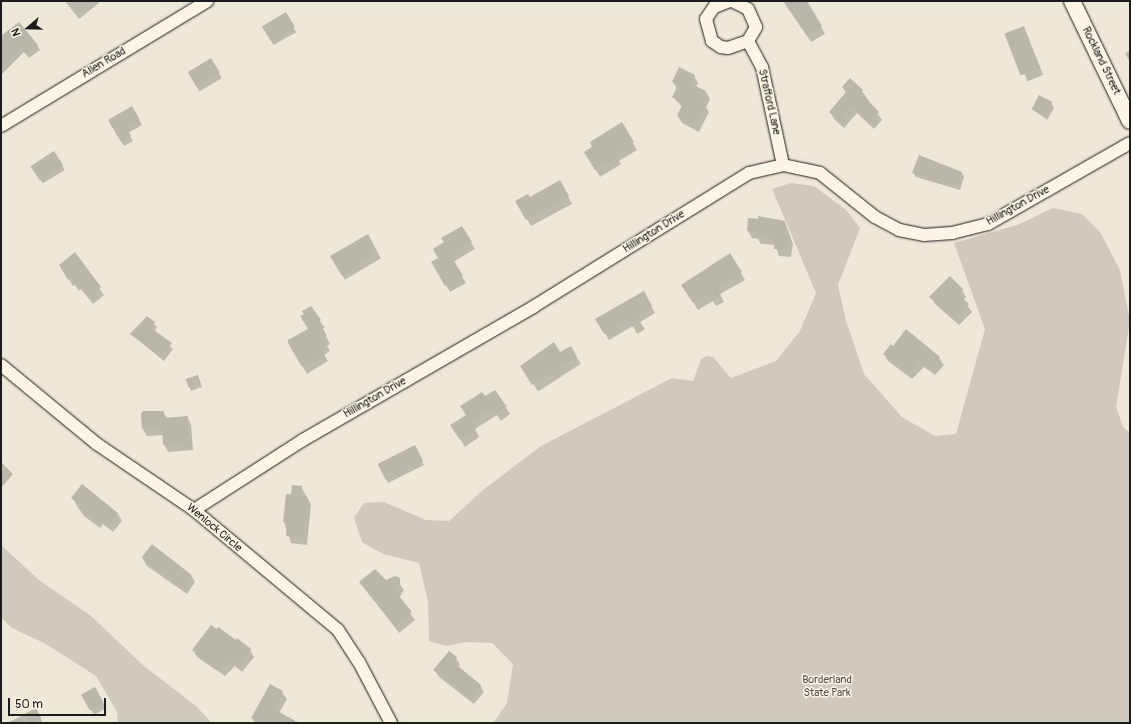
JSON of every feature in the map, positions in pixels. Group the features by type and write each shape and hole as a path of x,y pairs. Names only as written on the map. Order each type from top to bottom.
{"street":[{"name":"Allen Road","path":"1,126 207,1"},
{"path":"731,1 748,9 755,21 756,27 748,41 728,48 715,45 709,36 708,14 718,4 731,1"},
{"name":"Rockland Street","path":"1072,1 1130,121"},
{"name":"Strafford Lane","path":"748,41 762,67 783,165"},
{"name":"Hillington Drive","path":"194,510 303,440 533,307 750,173 783,165 820,173 875,217 899,230 924,234 952,233 988,224 1130,143"},
{"name":"Wenlock Circle","path":"1,365 97,444 194,510 338,630 359,662 391,723"}],"green space":[{"name":"Borderland State Park","path":"791,183 814,186 846,210 860,228 838,285 846,321 864,374 902,417 935,436 956,434 985,329 954,243 1017,225 1053,208 1082,214 1100,232 1120,270 1130,321 1116,407 1123,427 1130,433 1130,723 493,723 507,703 513,664 492,643 467,642 446,646 429,641 428,601 419,563 383,554 362,542 354,518 364,503 384,502 426,520 449,521 483,490 541,446 672,378 693,381 701,359 707,356 713,357 731,378 776,361 800,331 816,293 772,189"},
{"path":"1,545 39,580 91,616 144,666 196,706 212,723 118,723 117,712 96,676 46,644 12,628 1,617"}],"building":[{"path":"783,1 807,1 822,26 807,36"},
{"path":"286,12 295,27 271,41 262,26"},
{"path":"19,22 38,45 26,54 21,48 1,66 1,36"},
{"path":"1024,26 1040,68 1021,76 1004,34"},
{"path":"211,58 220,73 197,86 188,72"},
{"path":"679,67 695,75 691,84 706,91 701,102 705,104 695,125 677,116 683,103 672,97 678,85 672,82"},
{"path":"850,78 863,90 861,93 879,112 870,122 853,107 840,122 829,112 847,91 842,87"},
{"path":"1039,95 1052,102 1045,116 1031,109"},
{"path":"132,106 140,120 127,128 131,136 121,142 108,120"},
{"path":"622,122 634,142 616,153 618,157 595,170 584,152 592,147 590,142"},
{"path":"54,151 63,165 40,181 31,166"},
{"path":"919,155 962,172 957,186 912,173"},
{"path":"560,180 569,196 526,220 515,201 528,194 530,197"},
{"path":"758,216 785,221 784,235 789,236 788,250 774,249 775,239 756,237 757,232 747,231 748,218 758,219"},
{"path":"462,226 472,242 450,254 463,276 445,286 431,262 438,258 433,249 444,242 441,238"},
{"path":"368,234 377,251 342,276 330,256"},
{"path":"75,252 101,287 88,297 77,283 75,284 70,278 68,280 59,265"},
{"path":"730,253 742,272 717,287 721,294 712,300 708,294 693,303 681,285"},
{"path":"950,276 963,289 958,294 969,304 955,318 929,297"},
{"path":"644,291 652,306 637,314 641,322 632,327 628,320 604,334 595,319"},
{"path":"311,306 321,320 319,322 327,336 324,338 327,344 321,347 325,354 302,367 288,343 288,340 308,329 300,316 304,314 302,311"},
{"path":"147,316 155,322 151,328 172,343 161,357 130,334"},
{"path":"906,329 940,357 931,369 920,361 908,373 883,354 891,344 893,346"},
{"path":"554,342 560,352 571,346 577,357 532,385 520,366"},
{"path":"198,375 201,384 188,388 186,379"},
{"path":"495,390 507,407 496,414 492,408 471,422 476,430 460,440 450,425 466,415 460,406 482,392 485,396"},
{"path":"143,411 164,411 164,418 188,416 189,443 163,445 162,428 142,429 141,414"},
{"path":"415,445 423,461 386,480 378,464"},
{"path":"82,484 118,513 109,526 99,518 96,521 78,508 81,505 71,498"},
{"path":"292,485 302,486 301,495 307,496 304,538 286,536 287,522 283,522 286,494 291,494"},
{"path":"152,544 191,575 181,588 142,557"},
{"path":"375,569 386,580 395,576 400,578 400,584 395,591 412,612 395,627 359,582"},
{"path":"211,625 217,629 218,627 236,640 237,638 251,649 238,665 231,660 220,670 192,650"},
{"path":"449,651 457,657 453,662 481,685 470,698 433,670"},
{"path":"270,684 283,691 274,709 299,723 260,723 251,718"},
{"path":"95,687 104,703 90,711 81,695"},
{"path":"36,708 41,718 30,723 25,713"}]}
